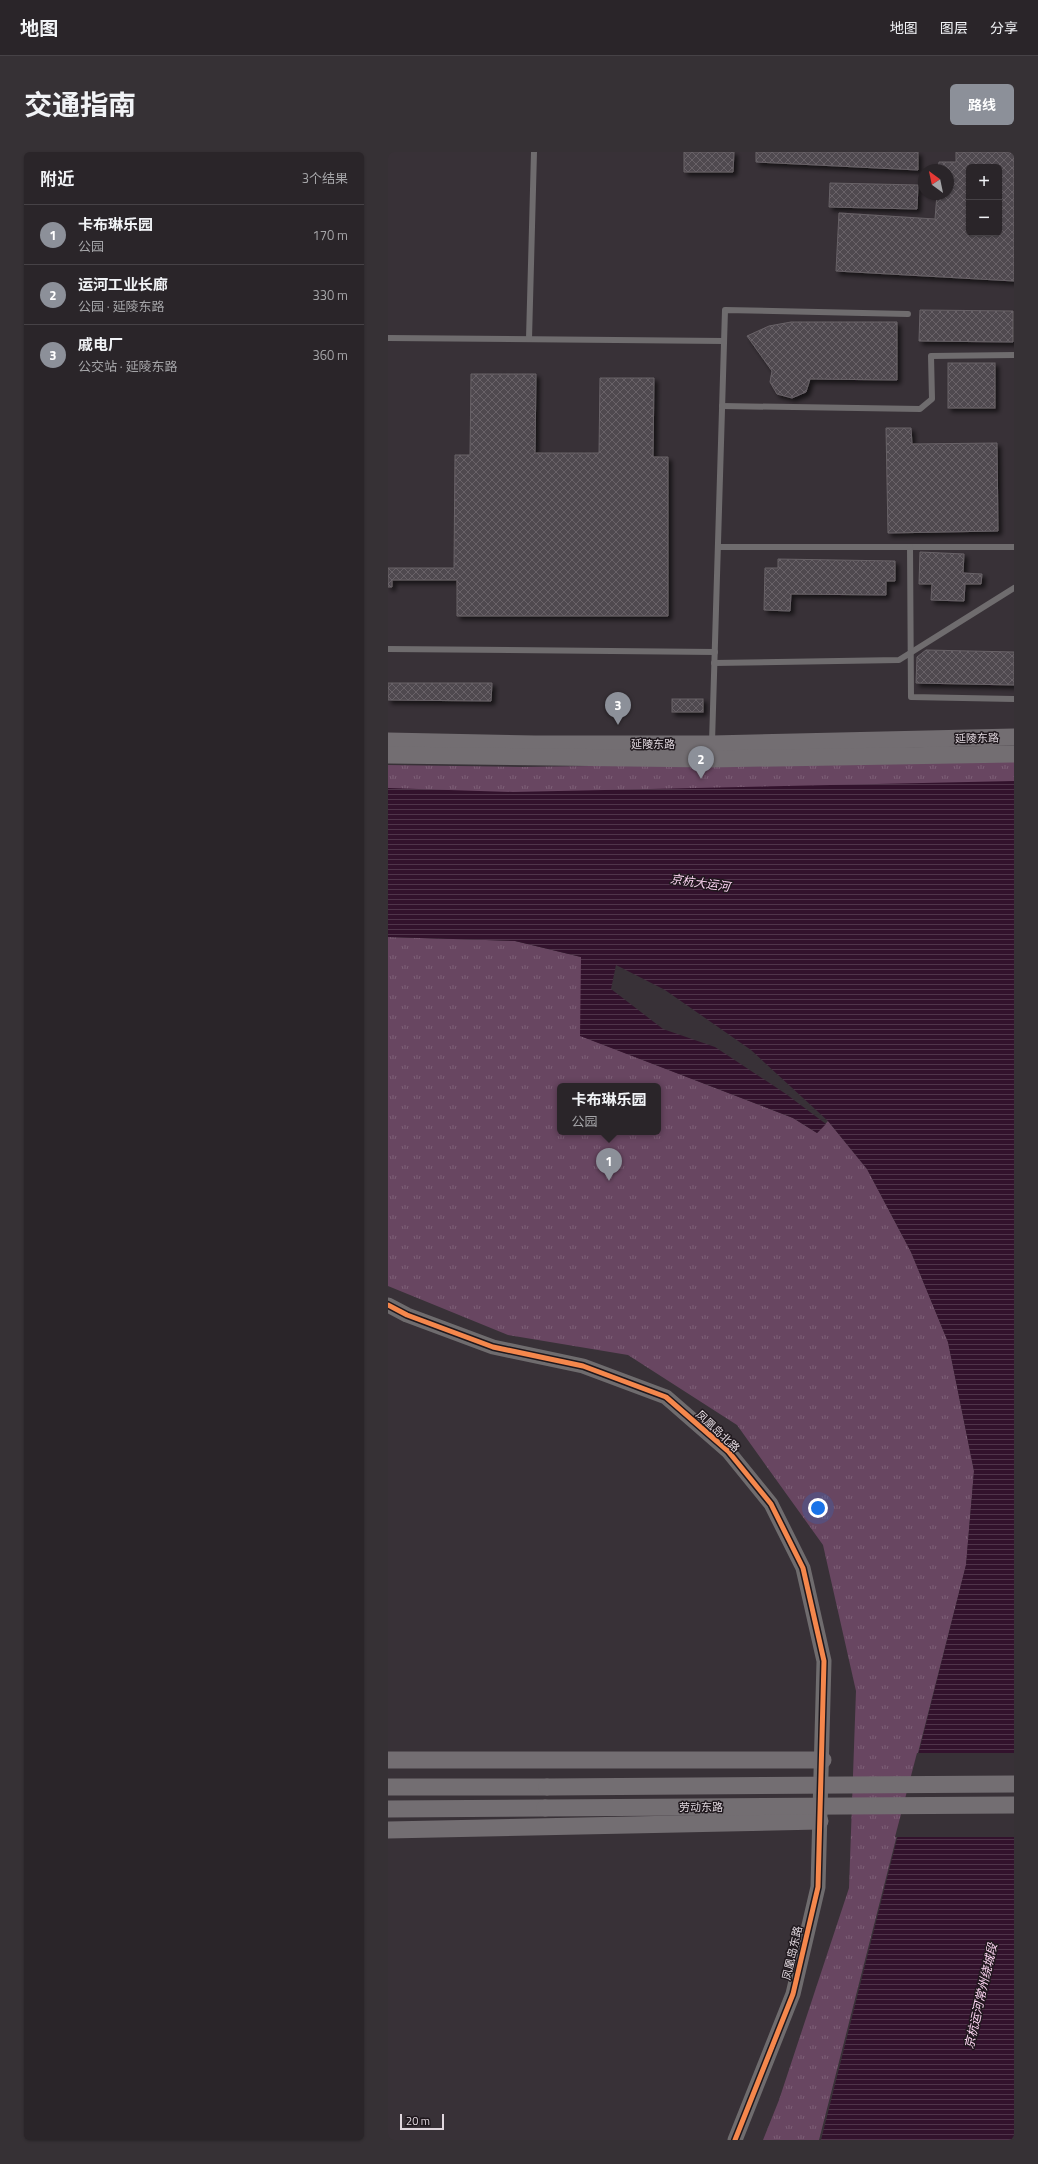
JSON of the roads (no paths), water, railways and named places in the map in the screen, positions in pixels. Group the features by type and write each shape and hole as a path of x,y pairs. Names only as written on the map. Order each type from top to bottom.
{"main road":[{"name":"延陵东路","path":"388,741 535,744 712,744 1014,738"},
{"name":"延陵东路","path":"388,755 710,759 1014,754"},
{"path":"388,1760 822,1760"},
{"name":"劳动东路","path":"388,1787 1014,1784"},
{"name":"劳动东路","path":"388,1809 1014,1805"},
{"path":"388,1830 820,1821"}],"street":[{"name":"凤凰岛北路","path":"388,1304 407,1315 493,1347 583,1366 666,1398 728,1451 771,1504 803,1568 824,1662 822,1760"},
{"name":"凤凰岛东路","path":"735,2140 793,1994 818,1887 822,1760"}],"lane":[{"path":"529,339 534,152"},
{"path":"712,744 725,310 908,314"},
{"path":"388,338 724,341"},
{"path":"722,406 920,409 932,398 931,356 1014,355"},
{"path":"718,546 1014,547"},
{"path":"910,547 911,697 1014,698"},
{"path":"714,663 899,660 1014,588"},
{"path":"388,649 715,652"}],"water":[{"path":"1014,781 1014,2136 1013,2140 821,2140 966,1565 974,1471 948,1342 911,1252 867,1169 828,1121 751,1050 665,990 616,965 611,989 663,1029 715,1047 786,1094 826,1124 817,1133 793,1118 580,1036 581,957 515,941 388,937 388,788 513,792"}],"place":[{"name":"戚电厂","path":"618,725"},
{"name":"运河工业长廊","path":"701,779"},
{"name":"卡布琳乐园","path":"609,1181"}],"water label":[{"name":"京杭大运河","path":"700,883"},
{"name":"京杭运河常州绕城段","path":"981,1996"}]}
